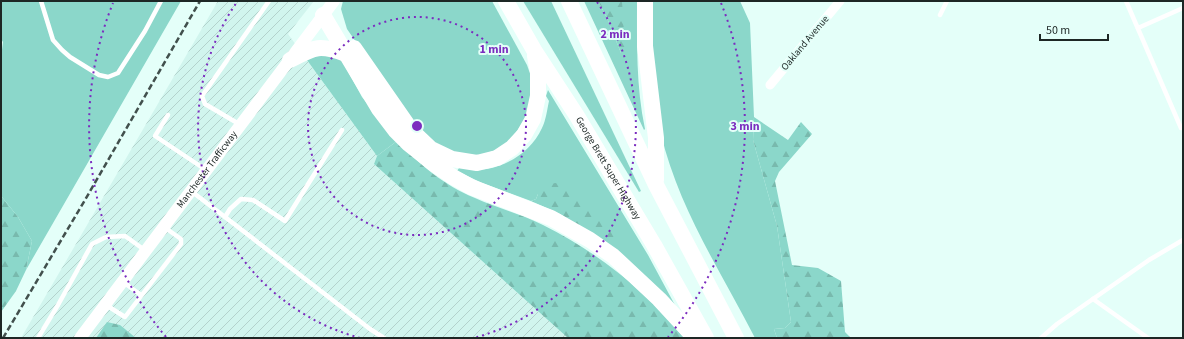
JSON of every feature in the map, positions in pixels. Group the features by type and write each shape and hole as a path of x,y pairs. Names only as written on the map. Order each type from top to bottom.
{"highway":[{"name":"George Brett Super Highway","path":"506,1 534,50 577,116 654,244 706,338"},
{"path":"568,1 656,185 736,338"},
{"path":"645,1 645,46 656,138 656,185"},
{"path":"323,15 348,39 411,130 431,149 452,159 477,163 497,158 512,148 524,135 533,119 538,96 538,72 534,50"},
{"path":"323,15 379,108 395,130 409,144 434,164 471,187 551,218 607,252 634,274 695,338"},
{"path":"290,60 312,48 330,48 346,54"}],"main road":[{"name":"Manchester Trafficway","path":"80,338 334,1"}],"street":[{"name":"Oakland Avenue","path":"770,85 840,1"}],"lane":[{"path":"42,1 53,40 70,57 99,74 108,77 118,73 145,31 161,1"},
{"path":"241,125 205,104 202,96 269,1"},
{"path":"940,15 947,1"},
{"path":"1126,1 1181,128"},
{"path":"1138,28 1183,8"},
{"path":"168,114 155,136 206,171"},
{"path":"225,216 241,198 253,200 285,221 342,130"},
{"path":"191,191 370,329 384,338"},
{"path":"106,305 125,317 181,244 181,239 164,227"},
{"path":"38,338 92,244 106,237 125,236 146,251"},
{"path":"1041,338 1057,324 1149,260 1183,240"},
{"path":"123,282 141,295"},
{"path":"1093,299 1148,338"}],"shaded area":[{"path":"218,1 314,1 288,34 377,156 374,164 568,338 21,338"}],"green space":[{"path":"1,1 181,1 26,270 32,241 18,217 2,197 1,57 3,42 1,39"},
{"path":"343,1 492,1 527,65 533,82 531,110 507,146 479,156 463,156 433,145 410,120 347,29 341,9"},
{"path":"523,1 551,1 641,191 639,192"},
{"path":"584,1 598,1 607,18 621,53 622,1 637,1 638,65 644,130"},
{"path":"598,1 622,1 625,49 621,53 607,18"},
{"path":"651,1 740,1 750,23 754,117 753,140 777,226 791,322 785,328 774,329 777,338 755,338 702,239 678,187 661,134 658,117 653,68"},
{"path":"313,52 340,57 362,97 397,141 377,156 304,56"},
{"path":"548,90 648,255 676,307 538,194 536,199 531,201 482,183 457,171 459,168 487,169 496,167 512,160 526,150 538,136 543,125 549,101 546,96"},
{"path":"754,117 788,140 801,122 812,134 779,172 775,181 792,265 818,268 841,281 845,332 851,338 777,338 774,329 785,328 791,322 777,226 753,140"},
{"path":"397,141 433,174 463,193 543,225 583,247 602,260 654,304 684,338 568,338 374,164 377,156"},
{"path":"1,177 2,197 18,217 32,241 26,270 16,291 1,312"},
{"path":"556,183 562,185 608,223 616,236 614,248 560,214 531,201 536,199 545,184"},
{"path":"107,322 120,325 136,338 96,338"}],"railway":[{"path":"3,338 200,1"}]}
